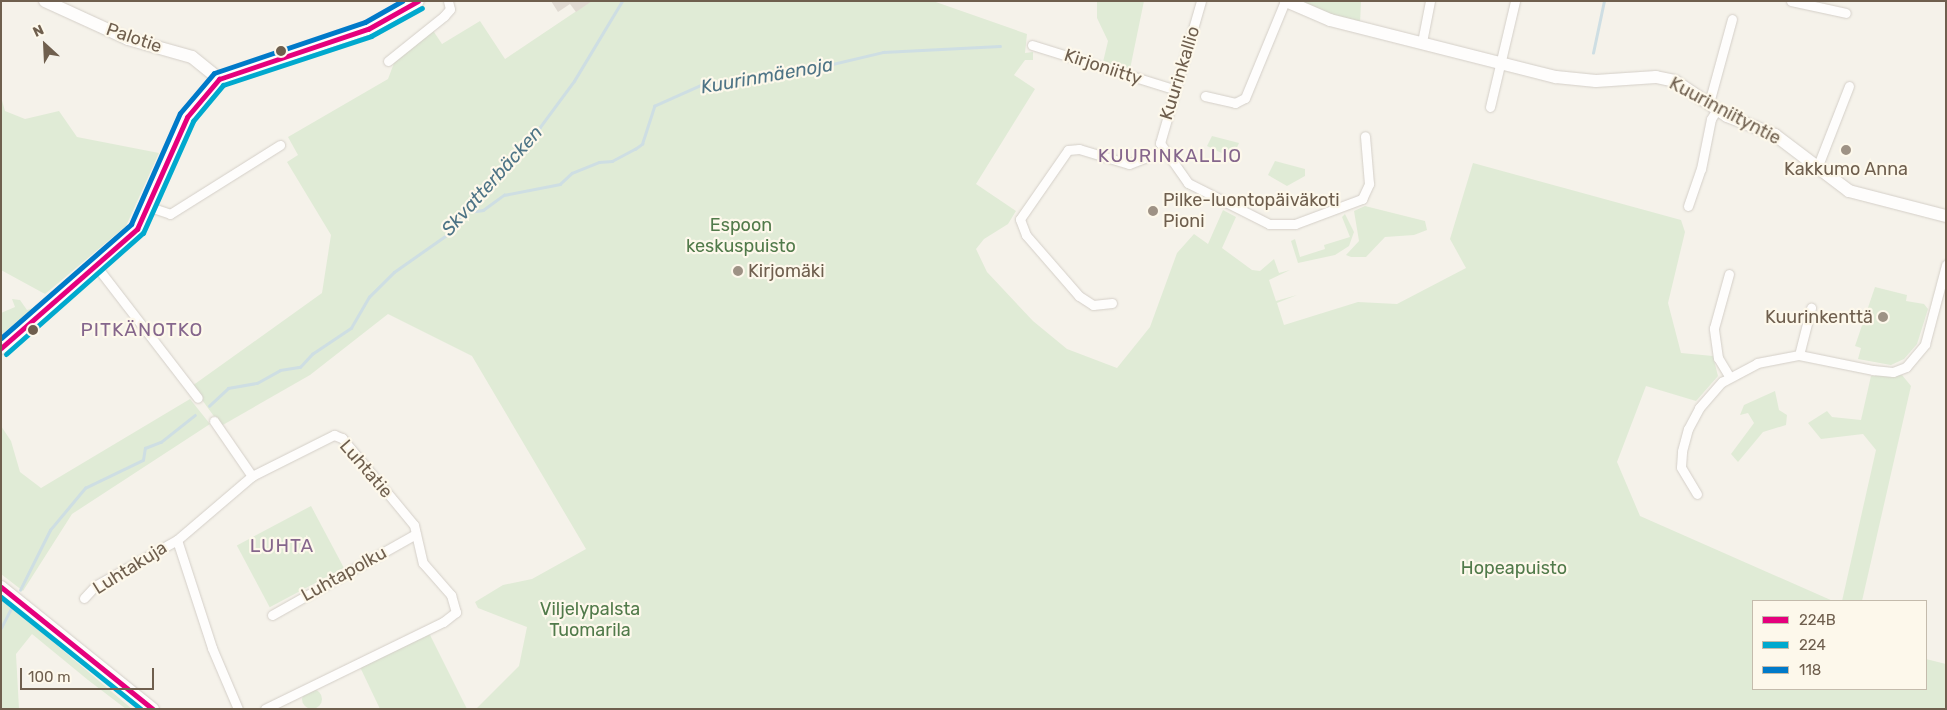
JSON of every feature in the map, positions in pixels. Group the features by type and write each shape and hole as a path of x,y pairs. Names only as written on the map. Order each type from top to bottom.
{"street":[{"name":"Palotie","path":"45,1 128,40 192,57 219,79"},
{"path":"1,348 97,267 137,229 150,207 188,117 219,79 368,29 418,1"},
{"path":"388,62 444,16 450,9 448,1"},
{"name":"Kuurinkallio","path":"1163,151 1161,136 1173,89 1201,1"},
{"path":"1205,96 1235,103 1245,98 1262,49 1286,1"},
{"name":"Kuurinniityntie","path":"1286,1 1330,20 1502,63 1579,80 1663,78 1686,86 1713,106 1775,136 1817,168 1862,197 1946,216"},
{"path":"1422,42 1430,1"},
{"path":"1490,106 1502,63 1515,1"},
{"path":"1791,1 1846,13"},
{"path":"1688,206 1701,170 1732,19"},
{"name":"Kirjoniitty","path":"1032,45 1173,89"},
{"path":"1817,168 1849,86"},
{"path":"1112,304 1093,305 1079,296 1026,235 1020,220 1068,150 1079,149 1129,164 1163,151 1188,183 1234,208 1282,226 1349,206 1362,199 1369,184 1365,136"},
{"path":"150,207 170,214 280,145"},
{"path":"1697,494 1681,467 1688,429 1702,403 1729,376 1756,362 1799,355 1873,370 1893,372 1916,358 1925,344 1943,288 1946,265"},
{"path":"97,267 198,398"},
{"path":"1729,274 1714,328 1718,358 1729,376"},
{"path":"1799,355 1811,308"},
{"path":"214,421 252,476"},
{"name":"Luhtatie","path":"177,540 252,476 334,435 346,443 414,525 423,563 456,607 452,617 264,709"},
{"name":"Luhtapolku","path":"272,615 416,534"},
{"path":"177,540 212,648 238,709"},
{"name":"Luhtakuja","path":"84,598 95,586 177,540"},
{"path":"1,586 153,709"}],"green space":[{"name":"Espoon keskuspuisto","path":"586,1 933,1 1027,34 1025,53 1033,52 1033,60 1025,60 1014,75 1035,89 976,184 1016,211 1008,224 984,239 976,249 987,272 1033,321 1067,349 1117,368 1150,327 1177,253 1194,234 1208,244 1223,210 1236,217 1222,248 1252,270 1260,271 1274,259 1279,273 1290,270 1269,280 1276,301 1297,295 1277,303 1284,325 1358,302 1397,304 1466,268 1450,239 1473,163 1681,220 1685,232 1668,303 1681,353 1713,356 1718,376 1696,401 1646,386 1617,462 1640,516 1831,600 1752,600 1752,690 1927,690 1927,659 1946,664 1946,709 476,709 519,666 527,627 478,608 475,602 503,585 532,579 586,549 472,356 388,314 310,375 221,426 192,386 322,293 331,235 287,162 298,155 288,137 388,79 394,63 432,29 442,44 480,21 505,59 587,4"},
{"path":"1097,1 1144,1 1130,69 1103,62 1108,41 1097,18"},
{"path":"1298,1 1361,1 1360,24 1325,15"},
{"path":"1,97 5,111 25,119 59,111 77,137 159,153 126,226 45,294 1,270"},
{"path":"1212,136 1239,143 1232,158 1207,146"},
{"path":"1275,161 1305,169 1305,176 1287,186 1268,175"},
{"path":"1365,206 1425,221 1427,230 1414,235 1385,237 1366,257 1351,257 1346,255 1359,241 1354,211"},
{"path":"1345,214 1354,232 1349,246 1335,255 1298,263 1291,241 1295,239 1300,257 1325,249 1324,245 1350,237 1342,217"},
{"path":"1875,287 1907,295 1906,301 1924,304 1928,309 1917,344 1904,359 1891,365 1858,359 1861,348 1855,346"},
{"path":"12,299 20,300 27,310 36,307 1,335 1,313 15,307"},
{"path":"1902,375 1911,386 1862,600 1842,600 1876,450 1863,434 1821,439 1808,423 1827,411 1832,417 1861,420 1871,376"},
{"path":"1775,391 1779,410 1787,415 1786,425 1763,432 1738,462 1731,454 1754,423 1748,413 1740,415 1744,405"},
{"path":"190,399 210,424 72,514 23,591 1,574 1,426 11,441 20,472 41,488"},
{"path":"311,506 344,568 270,607 237,545"},
{"path":"1,600 6,602 132,709 126,709 32,634 16,654 19,709 1,709"},
{"path":"429,633 467,709 380,709 360,667"},
{"path":"312,689 319,692 322,699 319,706 312,709 305,706 302,699 305,692"}],"building":[{"path":"551,1 592,1 576,12 570,4 558,12"}],"waterway":[{"name":"Skvatterbäcken","path":"209,406 228,388 257,383 280,370 300,367 312,354 351,328 369,297 394,272 448,234 492,175 499,174 511,154 529,143 574,81 622,1"},
{"path":"1593,53 1604,1"},
{"name":"Kuurinmäenoja","path":"462,213 483,210 504,195 560,184 572,173 599,162 612,161 635,149 642,144 654,106 701,85 824,66 883,52 1000,46"},
{"name":"Skvatterbäcken","path":"20,590 50,530 85,488 143,460 145,448 161,442 195,415"},
{"name":"Skvatterbäcken","path":"1,628 11,608"}],"transit line":[{"name":"118","path":"1,338 131,224 180,113 214,73 365,22 402,1"},
{"name":"224B","path":"1,348 137,229 187,117 219,79 368,29 418,1"},
{"name":"224","path":"6,354 143,233 193,121 223,85 371,36 422,8"},
{"name":"224B","path":"1,587 153,709"},
{"name":"224","path":"1,597 141,709"}],"place":[{"name":"Kakkumo Anna","path":"1846,150"},
{"name":"Pilke-luontopäiväkoti Pioni","path":"1153,211"},
{"name":"Kirjomäki","path":"738,271"},
{"name":"Kuurinkenttä","path":"1883,317"}],"district":[{"name":"KUURINKALLIO","path":"1170,156"},
{"name":"PITKÄNOTKO","path":"142,330"},
{"name":"LUHTA","path":"282,546"}],"park label":[{"name":"Hopeapuisto","path":"1514,568"},
{"name":"Viljelypalsta Tuomarila","path":"590,620"}]}
